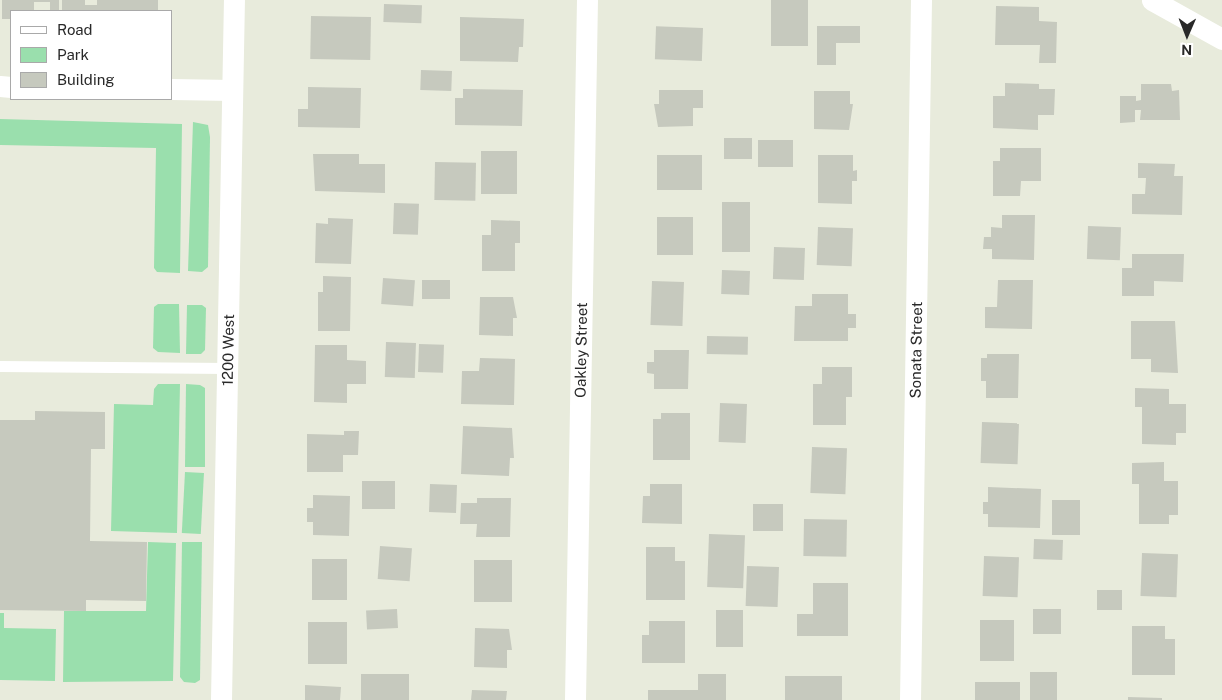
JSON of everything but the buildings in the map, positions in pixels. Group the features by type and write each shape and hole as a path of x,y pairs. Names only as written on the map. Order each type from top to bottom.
{"street":[{"name":"1200 West","path":"221,700 234,0"},
{"name":"Oakley Street","path":"575,700 587,0"},
{"name":"Sonata Street","path":"910,700 921,0"},
{"path":"1152,0 1222,39"},
{"path":"172,89 232,90"}],"lane":[{"path":"0,366 227,368"}],"green space":[{"path":"0,119 182,124 180,273 157,272 154,268 156,148 0,145"},
{"path":"193,122 208,125 210,137 208,267 202,272 188,271"},
{"path":"158,304 179,304 180,353 158,352 153,348 154,307"},
{"path":"187,305 202,305 206,308 205,350 201,354 186,354"},
{"path":"158,384 180,384 177,533 111,531 114,404 153,405 154,389"},
{"path":"186,384 200,385 205,388 205,467 185,467"},
{"path":"185,472 204,473 201,534 182,533"},
{"path":"148,542 176,543 173,681 63,682 64,611 146,611"},
{"path":"182,542 202,542 200,680 195,683 184,682 180,677"},
{"path":"0,613 4,613 4,628 56,629 55,681 0,680"}]}
